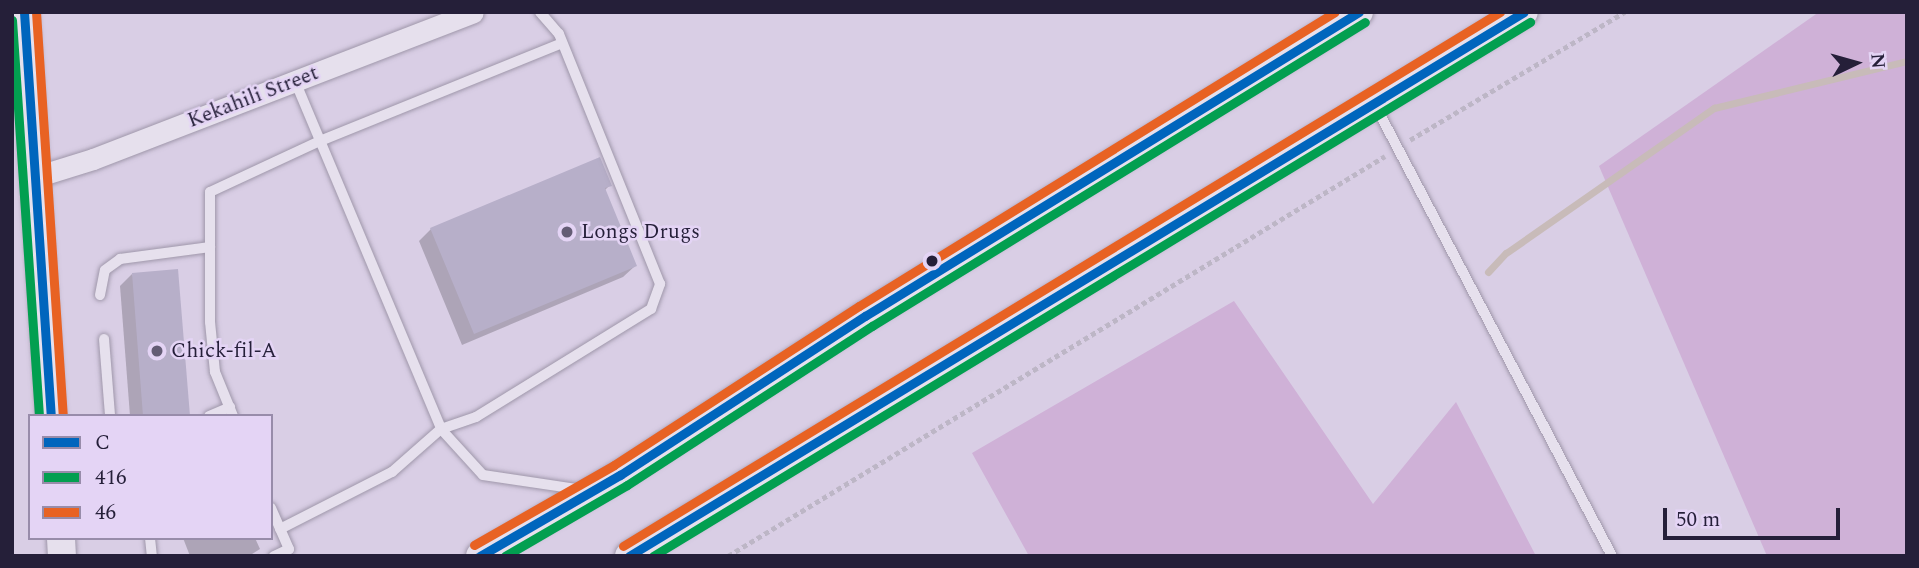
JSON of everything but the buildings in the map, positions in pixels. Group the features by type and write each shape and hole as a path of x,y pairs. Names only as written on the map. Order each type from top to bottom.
{"main road":[{"path":"24,12 32,177 51,414"},
{"path":"480,556 592,492 865,316 1359,12"},
{"path":"629,556 1524,12"}],"street":[{"name":"Kekahili Street","path":"32,177 93,159 473,12"}],"lane":[{"path":"280,529 392,471 441,429 476,417 651,309 660,284 562,43 540,12"},
{"path":"232,411 215,372 210,192 320,141 562,43"},
{"path":"295,81 441,429 483,475 592,492"},
{"path":"1374,102 1612,556"},
{"path":"100,295 104,270 120,259 210,247"},
{"path":"104,339 110,414"},
{"path":"273,513 289,549 274,556"}],"path":[{"path":"728,556 1625,12"}],"shaded area":[{"path":"1819,12 1907,12 1907,556 1767,556 1599,166"},
{"path":"1234,301 1373,504 1456,402 1536,556 1029,556 972,453"}],"waterway":[{"path":"1488,272 1506,253 1714,108 1907,61"}],"transit line":[{"name":"C","path":"24,12 51,414"},
{"name":"46","path":"36,12 63,414"},
{"name":"46","path":"474,545 614,465 859,306 1335,12"},
{"name":"C","path":"480,556 620,475 865,316 1359,12"},
{"name":"46","path":"623,546 1500,12"},
{"name":"C","path":"629,556 1524,12"},
{"name":"416","path":"12,20 39,414"},
{"name":"416","path":"505,556 627,485 872,326 1365,22"},
{"name":"416","path":"653,556 1530,22"}],"place":[{"name":"Longs Drugs","path":"567,232"},
{"name":"Chick-fil-A","path":"157,351"}]}
